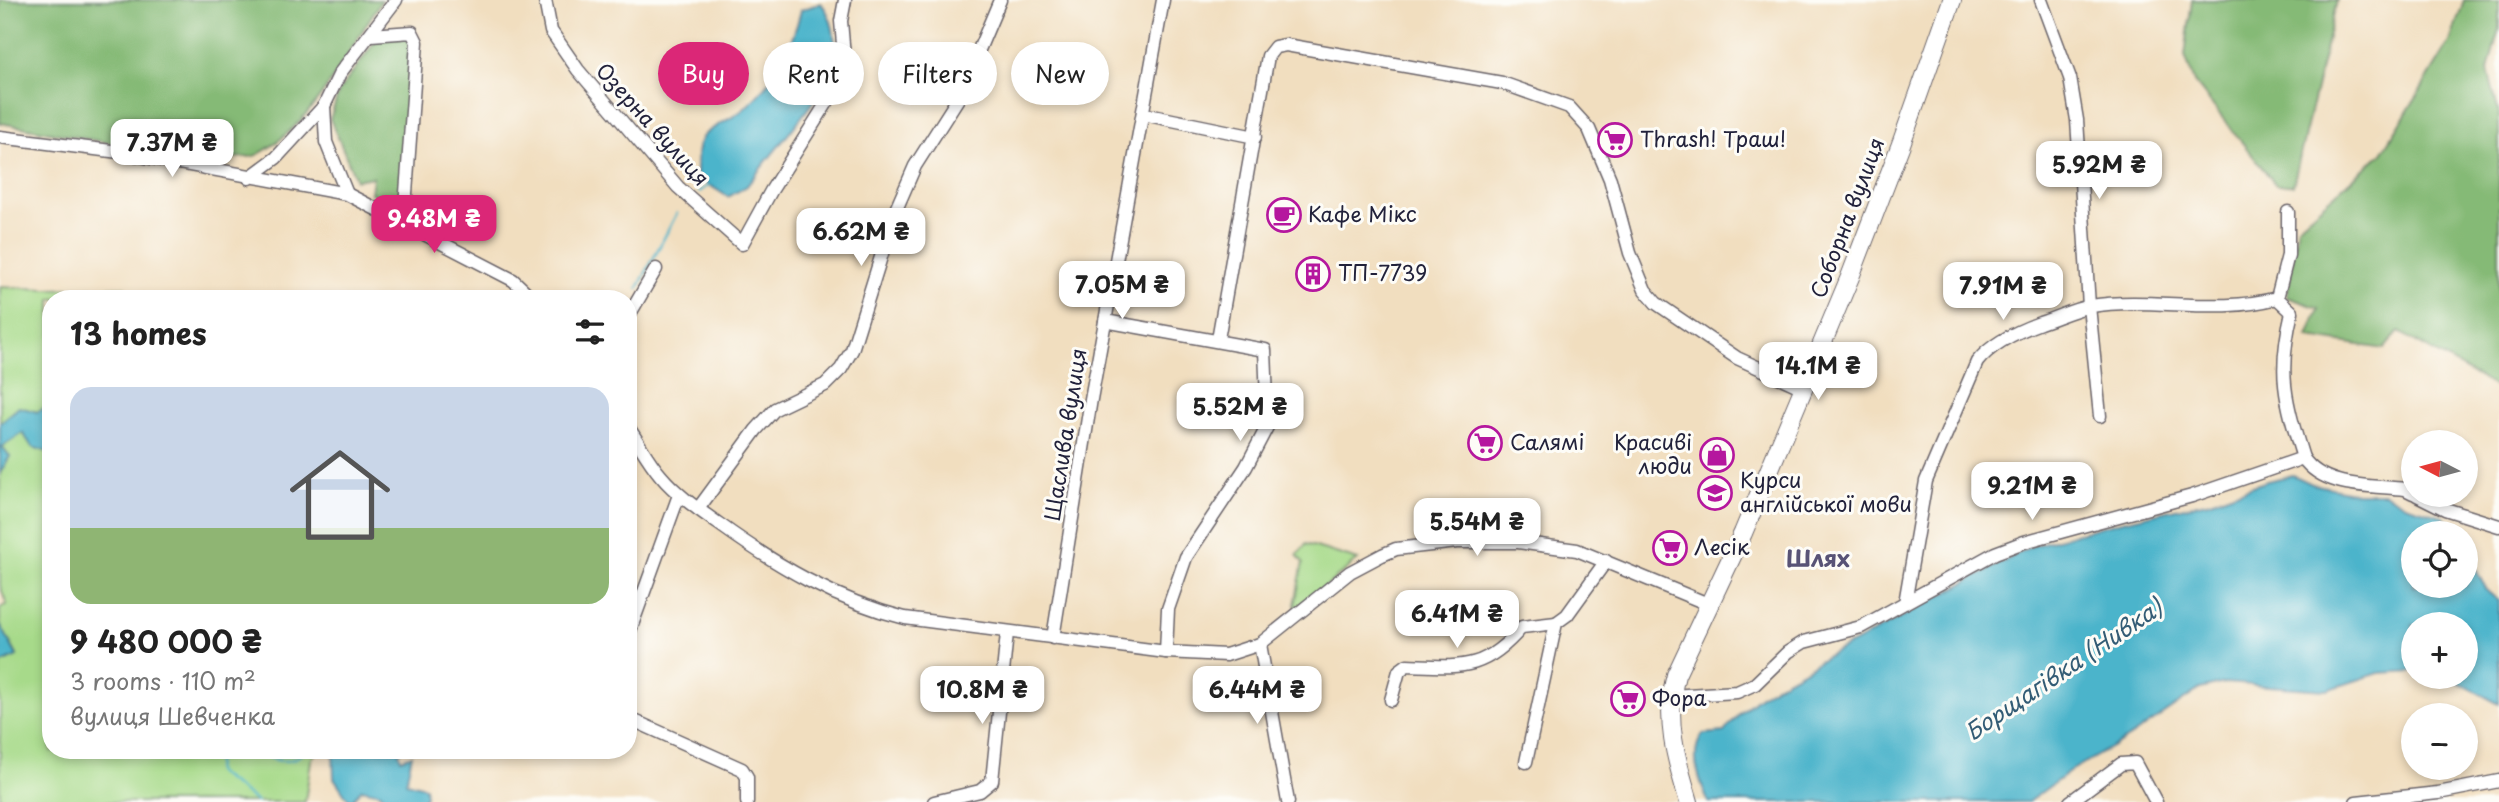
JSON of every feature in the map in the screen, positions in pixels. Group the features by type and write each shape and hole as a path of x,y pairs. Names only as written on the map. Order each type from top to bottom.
{"main road":[{"name":"Соборна вулиця","path":"1689,802 1671,732 1670,696 1676,675 1743,533 1879,204 1952,0"}],"street":[{"path":"249,178 276,158 324,106 340,73 396,0"},
{"name":"Озерна вулиця","path":"545,0 551,31 578,70 678,187 742,244 771,191 838,85 844,56 841,22 845,0"},
{"path":"698,509 769,416 775,410 825,385 847,359 859,331 895,212 934,131 959,97 1000,0"},
{"name":"Щаслива вулиця","path":"1053,638 1105,321 1163,0"},
{"path":"2041,0 2072,88 2100,416"},
{"path":"371,34 412,32 417,42 404,221"},
{"path":"1218,339 1268,56 1275,47 1286,45 1502,83 1569,107 1589,129 1610,179 1645,290 1657,303 1737,358 1803,388"},
{"path":"324,106 326,142 347,194"},
{"path":"1143,114 1255,137"},
{"path":"0,137 131,154 249,178 347,194 404,221 513,280 524,290"},
{"path":"2277,298 2288,255 2288,212"},
{"path":"637,302 656,269"},
{"path":"1905,603 1926,481 1977,362 1986,351 2026,328 2089,306 2132,303 2234,306 2277,298"},
{"path":"2277,298 2292,312 2285,340 2283,390 2303,458 2316,473 2334,480 2401,488"},
{"path":"1105,321 1218,339 1265,350 1268,425 1246,467 1186,557 1168,609 1166,652"},
{"path":"637,441 659,474 679,495 783,568 869,609 1007,633 1166,652 1226,655 1261,644 1350,572 1396,549 1457,542 1518,542 1577,550 1708,604"},
{"path":"1670,696 1737,692 1755,684 1788,652 1804,642 1861,627 1996,553 2024,542 2192,496 2303,458"},
{"path":"637,611 679,495"},
{"path":"2443,508 2499,526"},
{"path":"1391,700 1399,671 1406,665 1464,668 1507,644 1522,627 1556,623 1567,615 1606,561"},
{"path":"1526,762 1556,623"},
{"path":"934,802 980,791 992,781 1007,633"},
{"path":"1261,644 1288,802"},
{"path":"637,722 742,769 747,777 747,802"},
{"path":"2070,802 2121,764 2135,763 2156,802"},
{"path":"2356,802 2438,793 2499,781"}],"green space":[{"path":"0,0 382,0 314,105 279,140 259,154 242,158 176,153 0,123"},
{"path":"2192,0 2337,0 2293,185 2276,185 2194,82 2185,56"},
{"path":"2464,0 2499,0 2499,29 2488,70 2499,114 2499,389 2399,332 2384,349 2308,337 2319,308 2287,297 2298,226 2382,153 2450,42"},
{"path":"410,32 412,43 405,203 371,193 373,177 356,180 330,119 339,91 377,39"},
{"path":"0,287 125,287 125,290 42,290 42,410 37,412 19,407 0,423"},
{"path":"23,433 42,447 42,759 312,759 305,802 0,802 0,664 17,655 0,624 0,608 7,604 0,586 0,473 10,456 1,447"},
{"path":"1306,544 1358,560 1298,609 1295,605 1303,562 1297,555"}],"water":[{"path":"821,3 830,20 835,42 791,42 801,10"},
{"path":"763,89 763,105 810,105 747,186 728,197 697,177 699,144 704,135 740,112"},
{"path":"19,407 37,412 42,410 42,450 32,447 23,433 2,447 10,456 0,473 0,423"},
{"path":"2293,475 2312,484 2357,493 2384,493 2401,503 2401,508 2415,508 2443,516 2446,521 2401,521 2401,598 2478,598 2478,574 2488,592 2499,601 2499,704 2471,689 2478,689 2478,612 2401,612 2401,672 2379,673 2327,690 2225,683 2200,689 2130,737 2072,770 2028,802 1708,802 1696,759 1696,750 1703,734 1724,732 1759,697 1827,656 2032,546 2118,522 2211,501 2267,481"},
{"path":"0,624 17,656 0,664"},
{"path":"333,759 411,759 406,782 425,787 426,797 421,802 383,802 381,793 362,789 350,802 334,778"}],"waterway":[{"path":"699,192 709,185"},
{"path":"638,288 677,213"},
{"name":"Борщагівка (Нивка)","path":"217,759 216,772 257,802"},
{"path":"275,759 293,759"}],"place":[{"name":"Thrash! Траш!","path":"1615,140"},
{"name":"Кафе Мікс","path":"1284,215"},
{"name":"ТП-7739","path":"1313,274"},
{"name":"Салямі","path":"1485,443"},
{"name":"Красиві люди","path":"1717,455"},
{"name":"Курси англійської мови","path":"1715,493"},
{"name":"Лесік","path":"1670,548"},
{"name":"Фора","path":"1628,699"}],"district":[{"name":"Шлях","path":"1818,559"}]}
